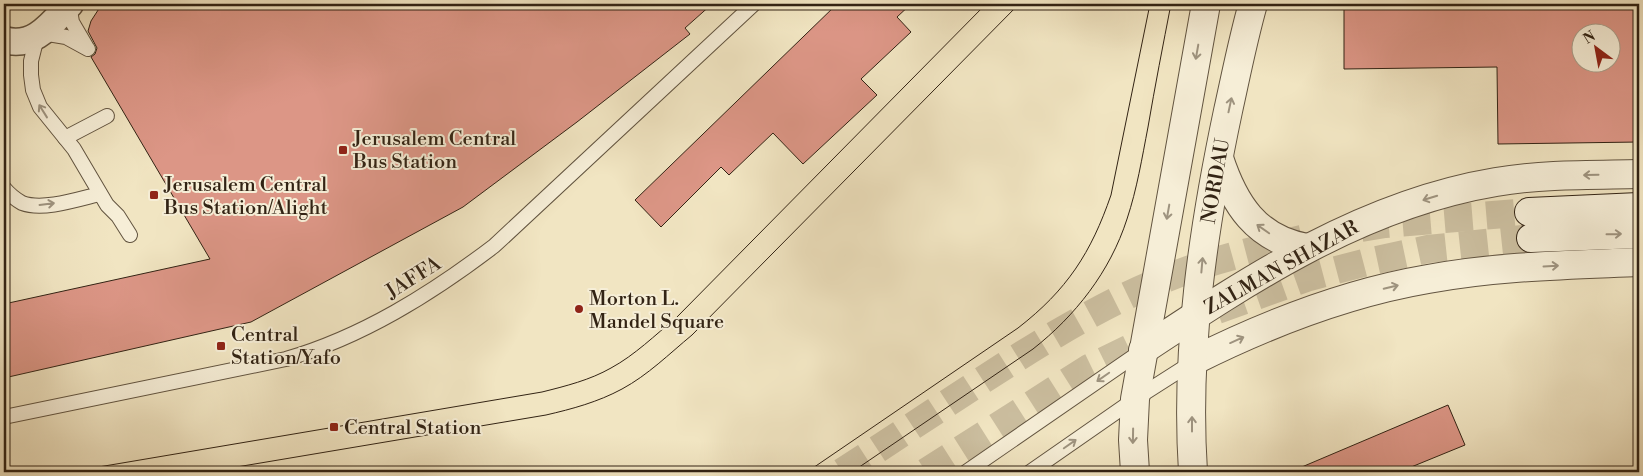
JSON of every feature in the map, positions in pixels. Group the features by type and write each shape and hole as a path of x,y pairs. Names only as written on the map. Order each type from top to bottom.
{"street":[{"path":"4,40 16,42 39,35 69,4"},
{"name":"NORDAU","path":"1135,472 1133,440 1135,399 1206,4"},
{"name":"NORDAU","path":"1193,472 1191,431 1193,361 1204,243 1219,157 1253,4"},
{"path":"1219,157 1228,183 1238,202 1254,222 1283,241 1307,248"},
{"name":"ZALMAN SHAZAR","path":"1143,350 1197,314 1307,248 1345,229 1399,207 1446,193 1497,182 1568,176 1639,174"},
{"path":"1639,207 1530,225 1639,234"},
{"name":"ZALMAN SHAZAR","path":"1193,361 1244,337 1309,312 1367,293 1428,279 1500,269 1639,262"}],"lane":[{"path":"69,4 72,22 88,49 66,37 39,35 31,61 33,90 47,118 74,149 107,205 118,216 130,235"},
{"name":"JAFFA","path":"4,417 286,359 330,345 378,322 459,273 494,246 754,4"},
{"path":"65,138 106,116"},
{"path":"4,188 16,199 34,206 44,206 100,194"},
{"name":"ZALMAN SHAZAR","path":"966,472 1143,350"},
{"name":"ZALMAN SHAZAR","path":"1030,472 1193,361"}],"building":[{"name":"Jerusalem Central Bus Station","path":"102,4 712,4 685,28 690,34 463,207 251,322 4,378 4,304 210,259 91,57 95,54 97,48 88,31 91,21"},
{"path":"837,4 911,4 897,17 911,32 861,79 877,95 803,164 773,133 729,175 721,167 661,227 635,200"},
{"path":"1344,4 1639,4 1639,142 1498,144 1497,67 1344,69"},
{"path":"1448,405 1465,445 1399,472 1290,472"}],"tunnel":[{"path":"1361,228 1385,224 1529,212"},
{"path":"1217,310 1306,278 1367,262 1428,249 1531,238"},
{"path":"842,472 1024,354 1104,307 1159,281 1188,270 1259,249 1302,239"},
{"path":"926,472 1089,368 1163,332"}],"tram line":[{"path":"69,472 542,392 578,382 603,372 620,363 676,318 986,4"},
{"path":"207,472 546,415 585,405 622,389 650,371 692,335 1019,4"},
{"path":"807,472 1018,328 1064,285 1086,253 1111,195 1150,4"},
{"path":"852,472 1033,349 1077,307 1101,275 1120,238 1134,196 1171,4"}],"place":[{"name":"Jerusalem Central Bus Station","path":"343,150"},
{"name":"Jerusalem Central Bus Station/Alight","path":"154,195"},
{"name":"Morton L. Mandel Square","path":"579,309"},
{"name":"Central Station/Yafo","path":"221,346"},
{"name":"Central Station","path":"334,427"}]}
